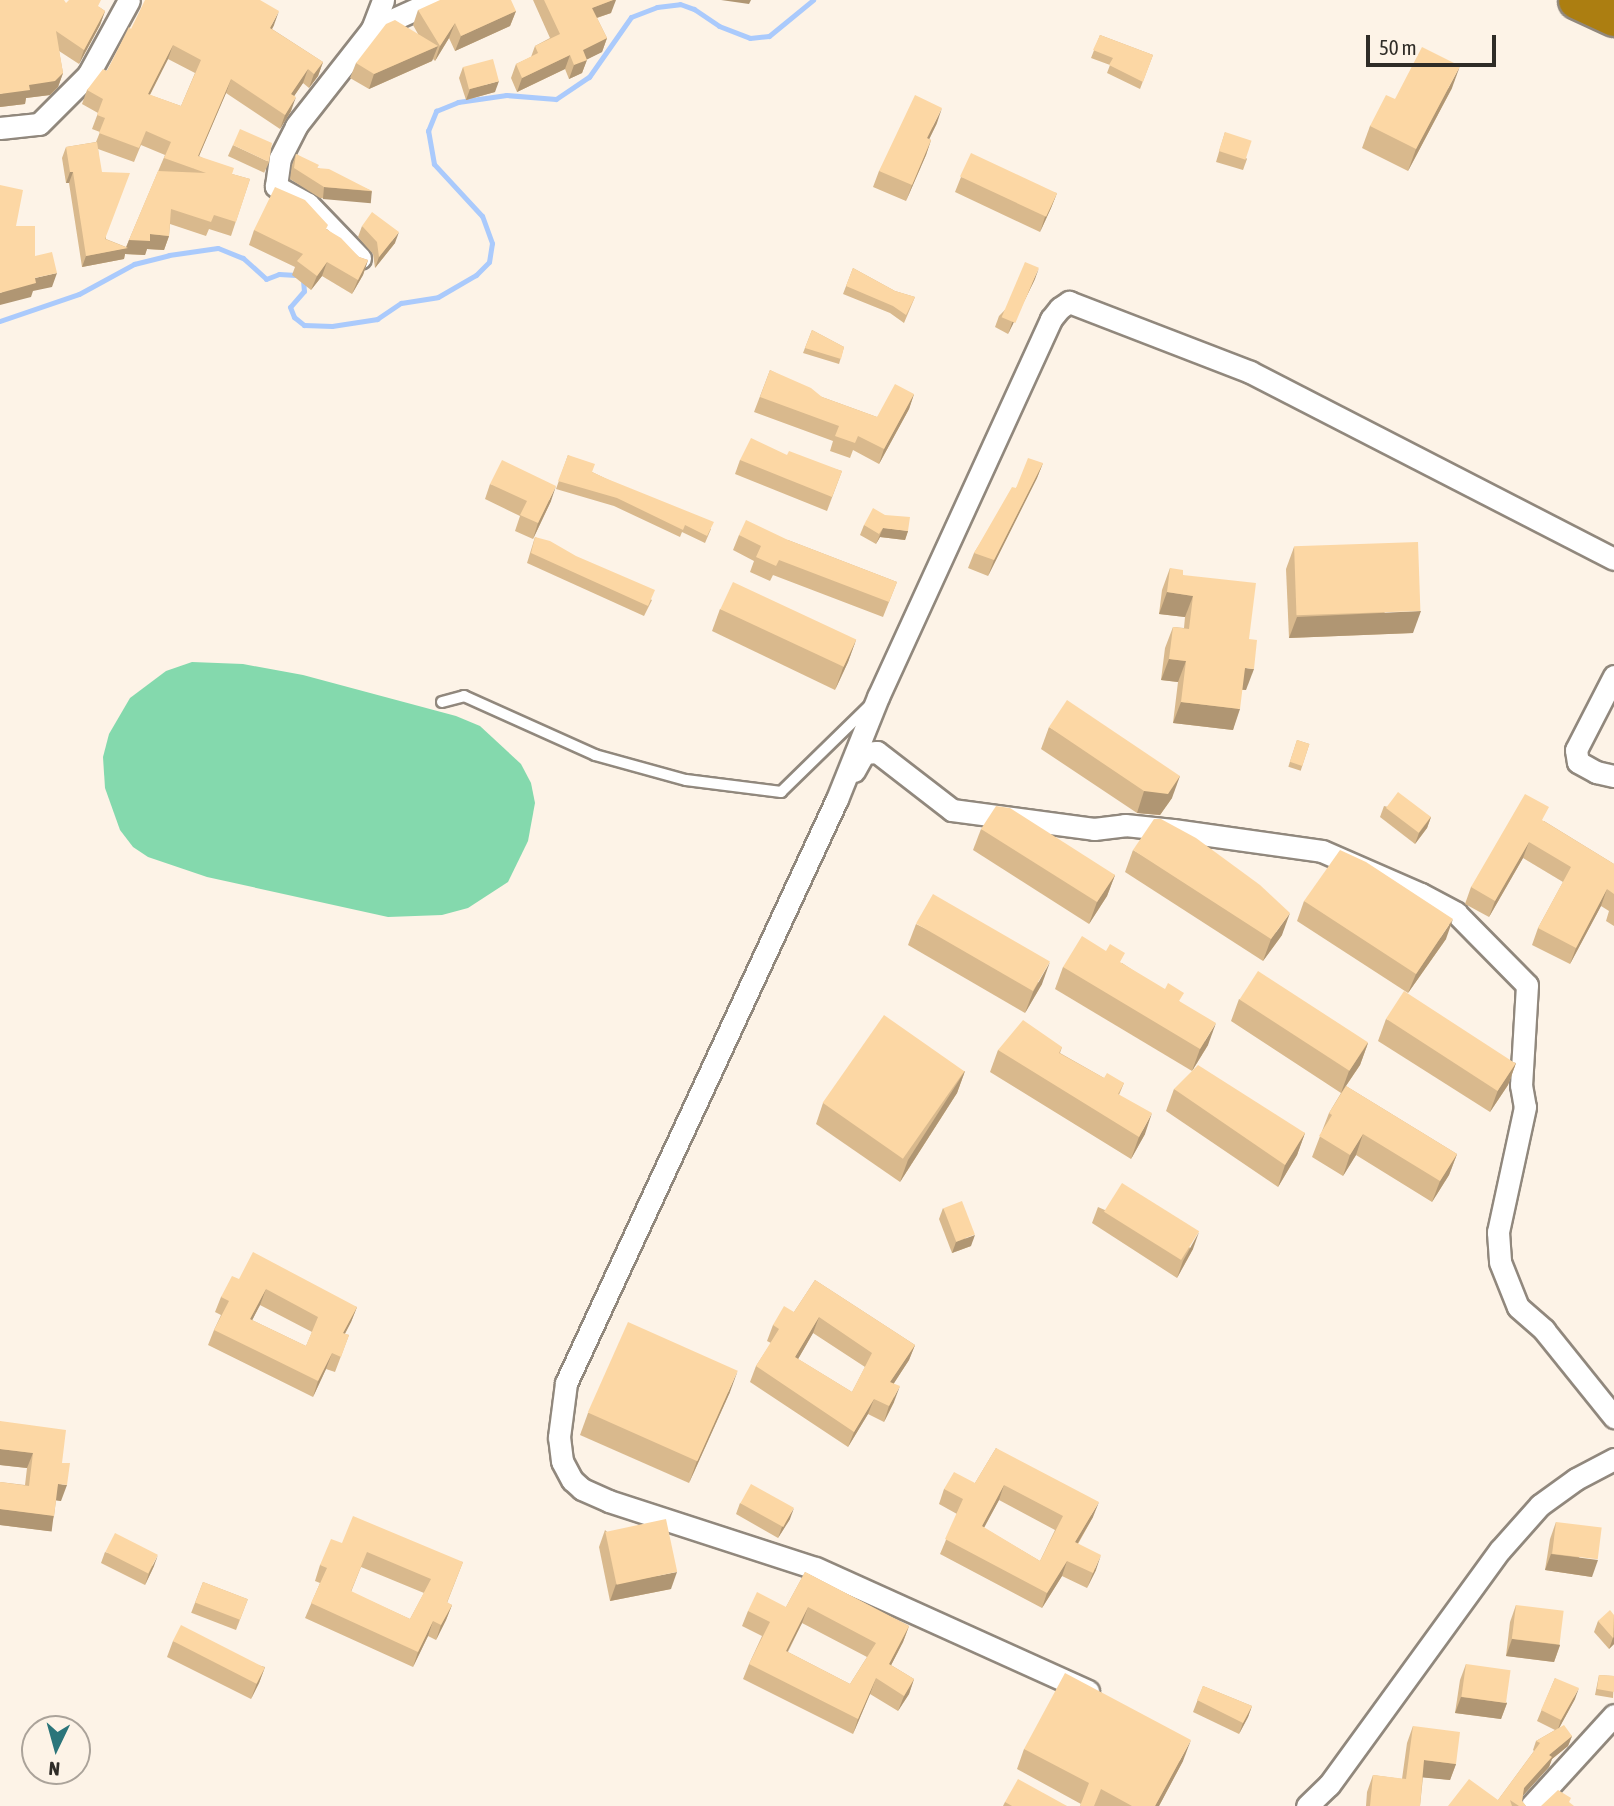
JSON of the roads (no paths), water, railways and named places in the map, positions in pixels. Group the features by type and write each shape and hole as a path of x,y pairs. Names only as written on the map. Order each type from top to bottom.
{"highway":[{"path":"1577,0 1614,17"}],"street":[{"path":"0,128 39,124 88,75 129,0"},
{"path":"363,262 308,204 276,186 280,158 296,126 372,29 383,0"},
{"path":"372,29 436,0"},
{"path":"1102,1698 815,1568 582,1489 572,1480 562,1461 559,1437 566,1383 837,799 878,697 1051,319 1060,308 1069,302 1250,372 1614,559"},
{"path":"1614,676 1576,750 1578,762 1596,772 1614,776"},
{"path":"837,799 864,753 877,752 952,810 1094,829 1125,825 1173,830 1322,852 1422,894 1456,913 1527,985 1521,1085 1525,1107 1498,1232 1500,1262 1518,1307 1544,1330 1614,1417"},
{"path":"1307,1806 1329,1785 1500,1550 1539,1505 1576,1479 1614,1459"},
{"path":"1531,1806 1614,1715"}],"lane":[{"path":"443,702 464,696 595,755 686,780 781,792 878,697"}],"waterway":[{"path":"303,280 304,291 290,307 294,317 304,325 332,326 377,319 401,303 438,297 476,275 489,262 492,243 482,216 434,164 428,131 436,111 458,102 506,95 556,99 589,77 631,17 657,7 680,4 694,9 719,26 750,38 769,36 813,0"},
{"path":"0,321 79,294 134,264 169,255 218,248 243,258 266,279 279,274 296,275"}]}
